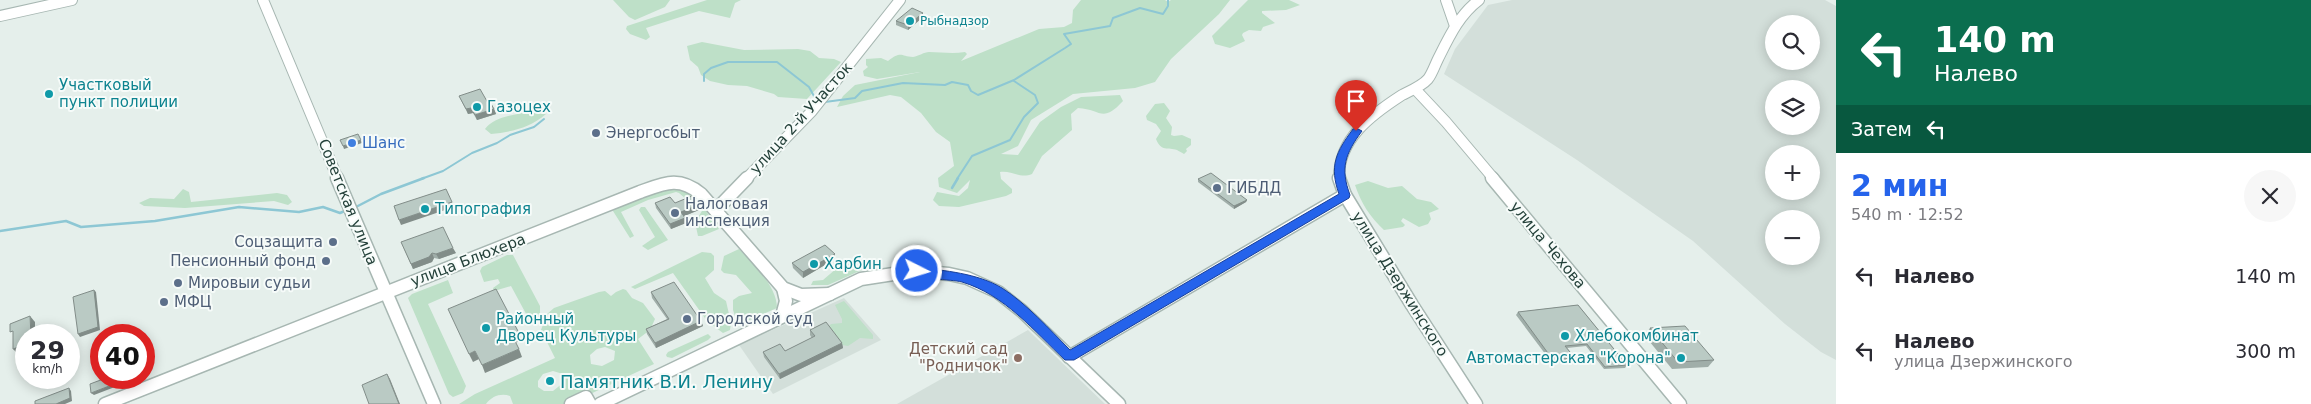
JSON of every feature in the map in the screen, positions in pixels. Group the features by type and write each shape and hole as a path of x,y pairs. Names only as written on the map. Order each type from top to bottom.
{"street":[{"path":"0,16 72,0"},
{"name":"Советская улица","path":"263,0 385,293 434,404"},
{"name":"улица 2-й Участок","path":"716,210 812,111 900,0"},
{"path":"1446,0 1455,26"},
{"name":"улица Дзержинского","path":"1476,404 1407,298 1345,195 1339,179 1339,165 1348,143 1356,131 1387,106 1428,79 1455,26 1468,8 1479,0"},
{"name":"улица Чехова","path":"1415,88 1446,122 1680,404"},
{"name":"улица Блюхера","path":"105,404 669,183 682,182 691,186 716,210 783,288 796,294 830,294"},
{"path":"1069,357 1345,195"},
{"path":"600,404 861,279 892,272 940,273 963,278 989,287 1004,296 1119,404"},
{"path":"782,316 786,301 783,288"},
{"path":"571,404 586,397 590,404"}],"shaded area":[{"path":"1512,0 1825,0 1836,6 1836,360 1821,352 1785,324 1693,241 1577,160 1444,74 1455,49 1488,5"},
{"path":"844,298 881,340 773,394 739,345"},
{"name":"Детский сад \"Родничок\"","path":"1028,330 1105,404 897,404"}],"green space":[{"path":"613,0 670,0 665,7 635,20 629,17"},
{"path":"707,0 741,0 735,3 730,18 699,11 646,28 650,37 646,40 630,34 626,29 627,26"},
{"path":"1081,0 1165,0 1168,2 1171,0 1230,0 1219,14 1171,59 1155,82 1135,88 1073,94 1031,120 1018,146 1001,154 1018,155 1040,122 1061,107 1081,97 1120,95 1123,101 1106,114 1078,108 1071,114 1072,130 1042,156 1032,174 1023,176 1000,172 1001,179 1012,189 1012,193 1006,196 959,207 939,206 933,200 937,192 959,196 968,188 970,180 957,193 939,187 938,178 954,166 950,142 936,132 921,113 901,97 890,95 837,107 843,96 855,85 920,72 877,79 864,76 863,71 868,67 866,59 881,58 888,61 899,55 913,57 927,52 965,52 967,54 961,61 1039,29 1064,27 1072,23 1073,10"},
{"path":"1248,0 1289,0 1300,5 1286,10 1262,11 1275,23 1263,27 1261,31 1249,30 1243,33 1245,41 1230,48 1215,44 1212,36"},
{"path":"702,42 744,50 798,49 810,51 819,58 834,59 841,62 807,99 778,97 747,86 728,85 710,81 701,75 698,67 690,60 687,46"},
{"path":"1164,103 1170,111 1166,118 1172,127 1171,135 1182,135 1191,139 1191,145 1184,154 1177,150 1160,146 1156,139 1161,131 1156,124 1147,120 1146,116 1155,104"},
{"path":"531,111 546,114 527,126 513,130 491,134 485,129 494,121"},
{"path":"1368,181 1388,188 1402,186 1417,199 1431,202 1439,209 1429,213 1431,219 1428,224 1419,227 1403,218 1401,221 1405,225 1403,227 1384,230 1366,209 1355,185"},
{"path":"666,187 685,190 697,199 719,229 698,236 695,222 702,211 696,203 676,192 648,200 621,212 634,236 630,238 613,211 614,209"},
{"path":"183,189 189,192 191,202 277,193 287,195 292,202 288,205 274,201 185,208 144,206 139,203 150,198 174,199"},
{"path":"641,207 645,207 668,240 648,250 642,246 655,237 639,210"},
{"path":"739,249 769,284 776,300 777,308 738,325 733,310 733,300 739,296 752,293 736,275 724,273 721,270 724,256"},
{"path":"702,252 711,253 714,256 714,270 705,278 714,293 726,301 731,323 730,330 723,333 707,321 673,273 635,289 631,287"},
{"path":"507,255 513,255 540,306 540,315 534,324 531,323 511,286 494,291 493,288 500,283 498,279 484,282 480,271 482,267"},
{"path":"844,262 864,269 828,285 811,285 813,281 823,280"},
{"path":"448,280 453,293 428,304 466,386 463,393 453,397 449,394 408,298 412,294"},
{"path":"623,289 626,290 632,298 643,303 655,319 650,330 638,339 654,364 569,404 513,404 510,396 500,395 494,397 486,404 459,404 475,394 555,358 541,330 547,314 554,308 599,292 605,291 611,296","holes":["605,347 615,351 614,360 602,366 591,364 590,355 597,349","553,371 563,374 563,383 553,391 544,391 538,387 538,381 543,374"]},
{"path":"844,301 873,335 873,339 860,338 848,346 842,345 828,327 831,324 842,323 835,305"},
{"path":"708,334 711,337 708,340 672,358 667,357 668,352"}],"building":[{"path":"912,8 923,13 908,25 896,21"},
{"name":"Газоцех","path":"480,89 494,109 475,115 471,108 466,109 459,96"},
{"path":"358,134 361,140 343,146 340,140"},
{"name":"ГИБДД","path":"1211,173 1247,200 1234,206 1198,179"},
{"name":"Типография","path":"446,189 452,202 399,220 394,206"},
{"name":"Налоговая инспекция","path":"692,196 698,205 681,212 685,218 670,224 655,203 670,197 675,203"},
{"path":"443,227 453,248 436,254 432,253 429,257 411,264 401,242"},
{"path":"825,245 835,254 803,272 792,263"},
{"name":"Городской суд","path":"674,282 701,321 655,343 646,329 669,319 651,292"},
{"name":"Районный Дворец Культуры","path":"496,289 519,333 512,335 519,349 482,365 475,351 469,354 448,309"},
{"path":"94,290 98,324 90,324 90,330 80,333 80,324 77,324 73,297"},
{"name":"Хлебокомбинат","path":"1578,305 1627,365 1605,367 1587,344 1565,346 1575,358 1553,360 1518,312"},
{"path":"30,316 30,324 15,324 15,348 13,349 13,331 10,332 10,324"},
{"path":"826,322 842,343 779,374 763,352 780,344 785,351 815,336 810,330"},
{"path":"1685,326 1714,360 1678,362 1650,328"},
{"path":"387,374 399,404 369,404 362,385"},
{"path":"69,389 70,398 56,404 35,404 35,401"},
{"path":"91,389 101,389 91,393"}],"waterway":[{"path":"825,102 855,98 862,91 903,83 945,85 952,82 968,85 971,91 978,95 1014,80 1071,44 1064,34 1110,26 1113,18 1140,8 1163,14 1168,6 1168,0"},
{"path":"704,81 704,74 711,68 728,62 777,62 809,87 815,98"},
{"path":"957,179 972,156 1010,140 1024,117 1038,103 1035,95 1014,81"},
{"path":"421,179 443,171 472,153 497,143 510,135 534,127 544,119"},
{"path":"354,208 381,194 424,178"},
{"path":"952,188 958,178"},
{"path":"0,231 66,221 81,227 155,221 239,207 299,212 323,207 340,213 347,210"}],"place":[{"name":"Рыбнадзор","path":"910,21"},
{"name":"Участковый пункт полиции","path":"49,94"},
{"name":"Газоцех","path":"477,107"},
{"name":"Энергосбыт","path":"596,133"},
{"name":"Шанс","path":"352,143"},
{"name":"ГИБДД","path":"1217,188"},
{"name":"Типография","path":"425,209"},
{"name":"Налоговая инспекция","path":"675,213"},
{"name":"Соцзащита","path":"333,242"},
{"name":"Пенсионный фонд","path":"326,261"},
{"name":"Харбин","path":"814,264"},
{"name":"Мировыи судьи","path":"178,283"},
{"name":"МФЦ","path":"164,302"},
{"name":"Городской суд","path":"687,319"},
{"name":"Районный Дворец Культуры","path":"486,328"},
{"name":"Хлебокомбинат","path":"1565,336"},
{"name":"Детский сад \"Родничок\"","path":"1018,358"},
{"name":"Автомастерская \"Корона\"","path":"1681,358"},
{"name":"Памятник В.И. Ленину","path":"550,381"}],"route":[{"path":"917,271 963,278 997,291 1019,309 1069,357 1345,195 1339,179 1339,165 1348,143 1356,131"}]}
